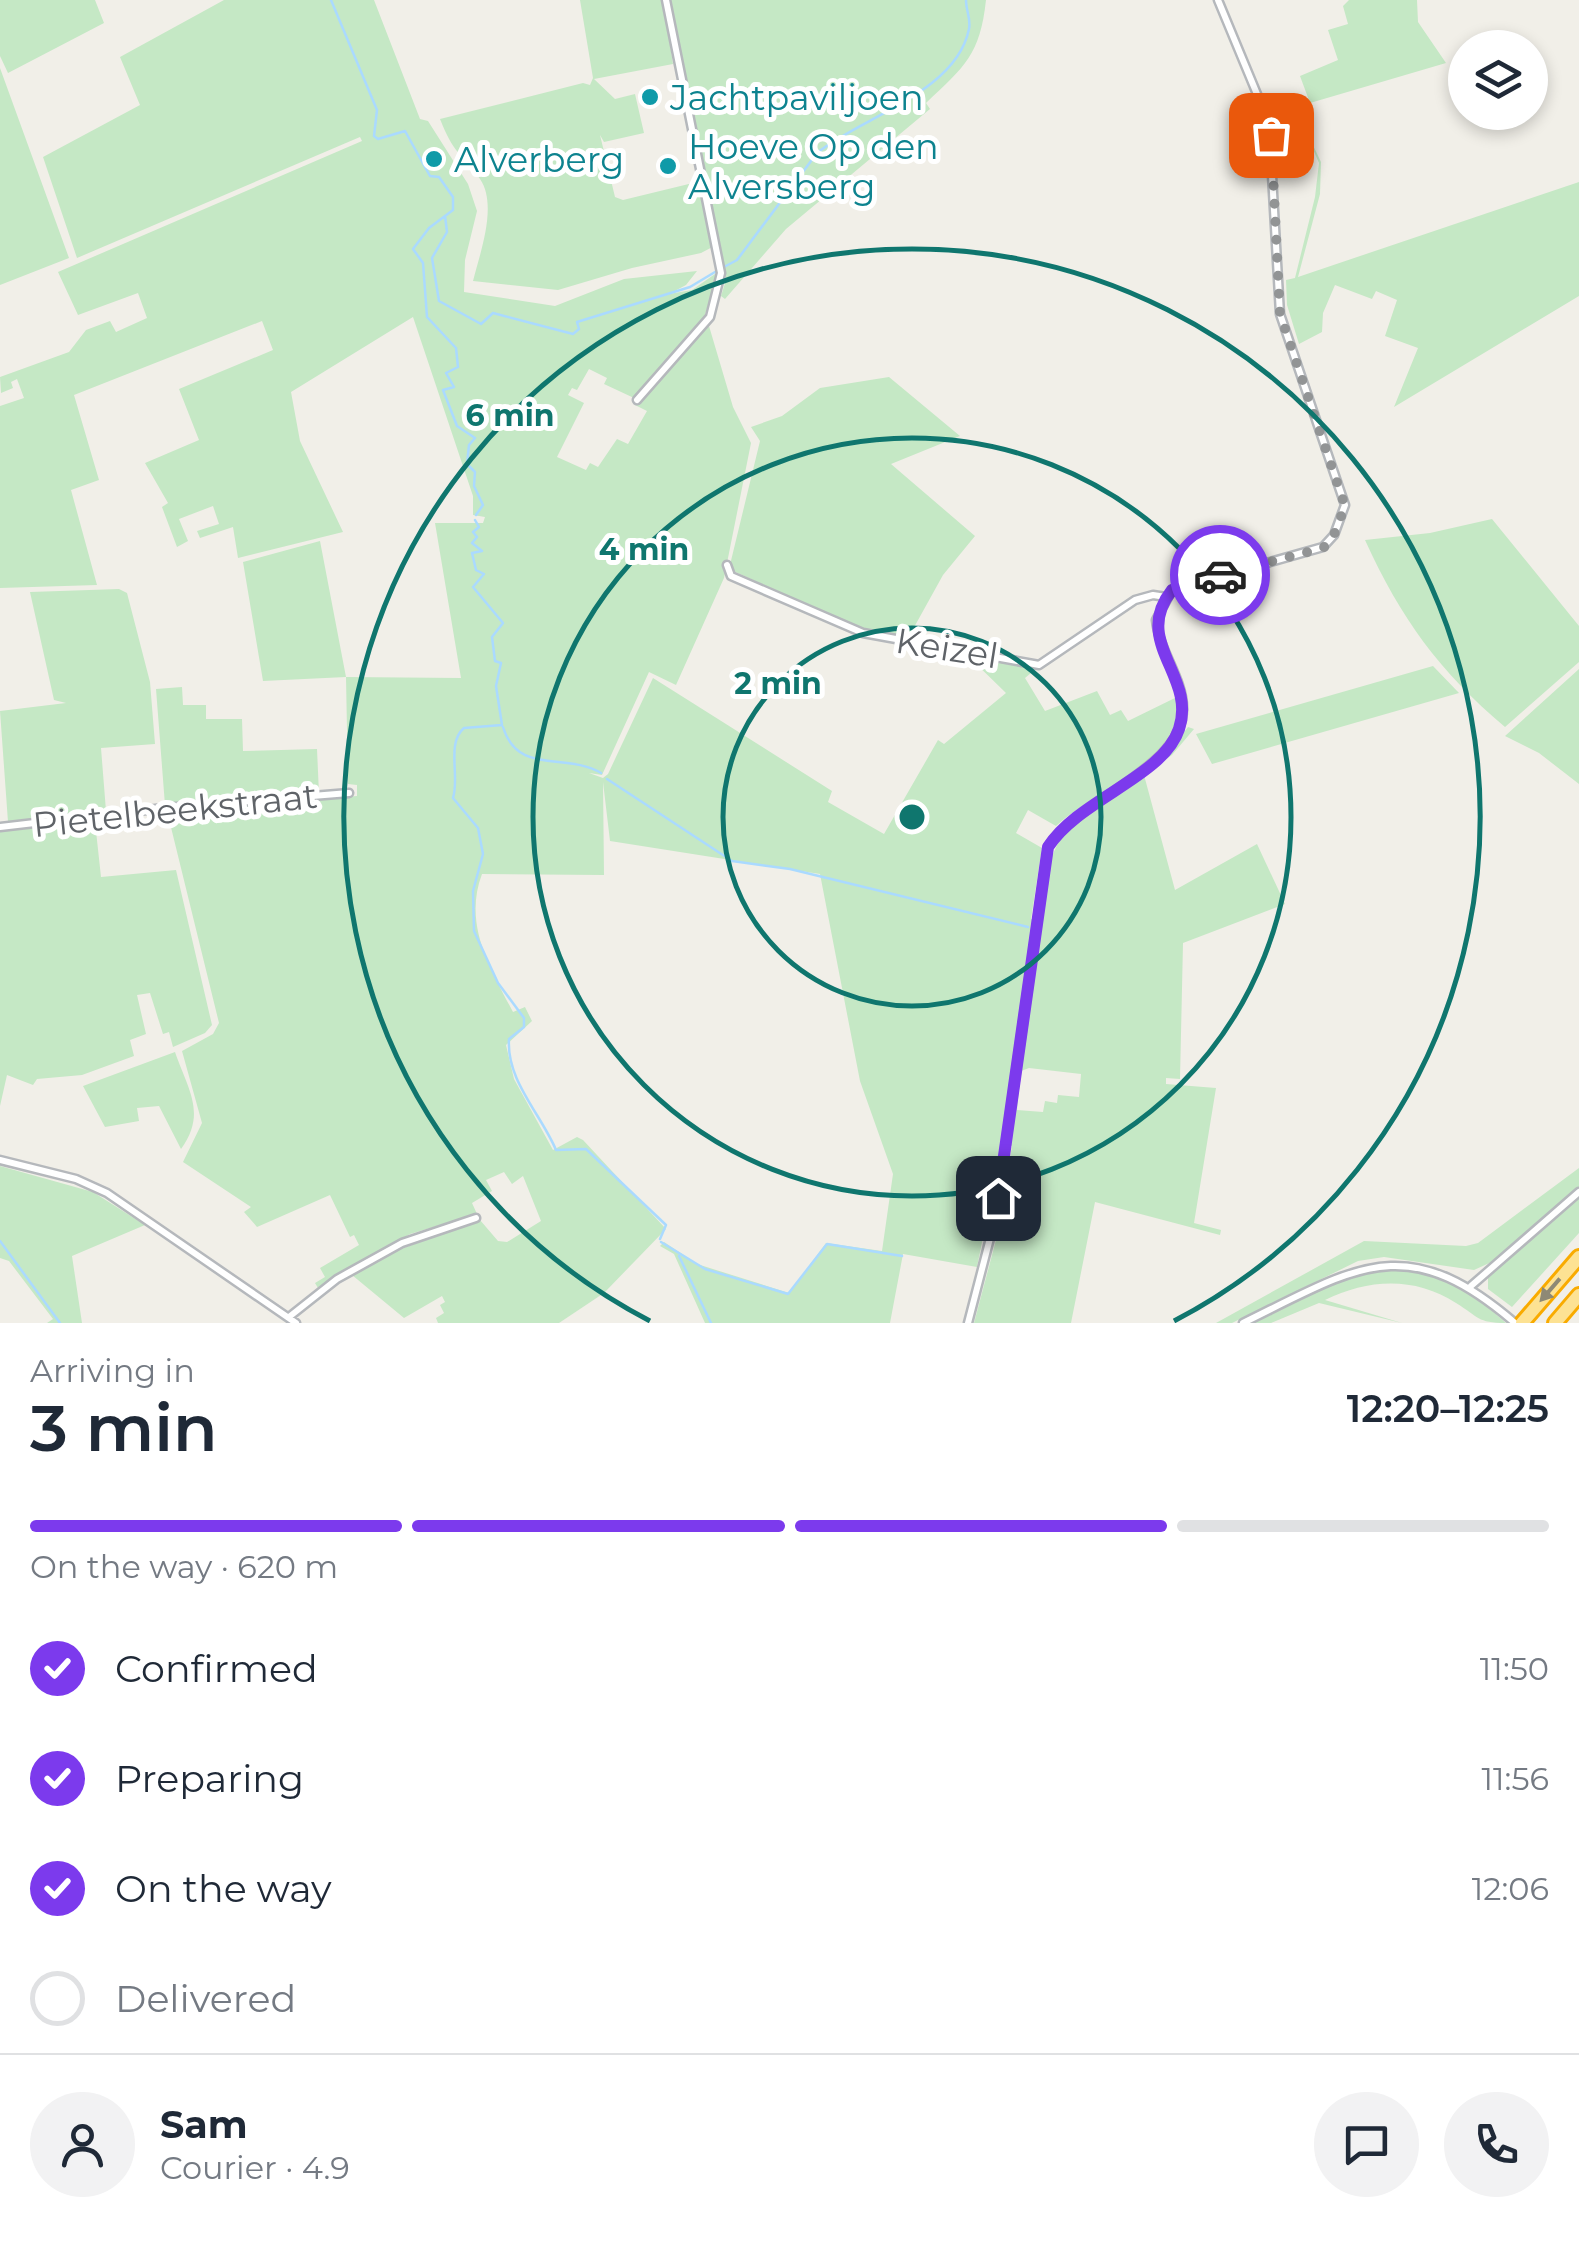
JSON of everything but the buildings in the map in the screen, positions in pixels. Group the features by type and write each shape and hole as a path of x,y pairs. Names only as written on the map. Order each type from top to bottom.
{"highway":[{"path":"1518,1323 1579,1257"},
{"path":"1555,1323 1579,1296"}],"street":[{"path":"637,400 710,316 720,272 666,0"},
{"name":"Keizel","path":"727,565 730,576 863,633 1039,664 1135,600 1153,595 1166,598 1181,584 1323,548 1332,540 1345,506 1280,314 1269,123 1218,0"},
{"path":"968,1323 995,1218 1048,847 1071,819 1165,753 1179,728 1183,702 1157,630 1157,615 1166,598"},
{"name":"Pietelbeekstraat","path":"0,827 164,808 350,794"},
{"path":"0,1160 76,1179 107,1193 292,1320 337,1280 402,1242 476,1218"},
{"path":"1471,1286 1579,1192"},
{"path":"1243,1323 1348,1273 1383,1265 1426,1268 1471,1286 1518,1323"}],"green space":[{"path":"0,0 95,0 104,23 8,73 0,56"},
{"path":"224,0 374,0 420,119 428,121 468,184 477,211 465,260 464,292 555,306 624,279 697,271 686,285 669,294 692,290 717,276 703,321 634,398 604,384 607,378 589,369 577,390 572,388 568,395 584,403 557,457 586,470 590,463 598,467 617,439 628,444 647,411 635,405 709,326 733,407 751,443 724,578 676,685 649,672 602,775 589,773 603,778 608,774 653,678 832,791 828,802 884,834 938,740 944,744 1006,693 966,654 1037,668 1025,678 1045,711 1097,691 1110,715 1121,710 1128,721 1177,697 1176,719 1168,738 1135,771 1056,826 1028,810 1016,833 1042,848 1031,919 1040,921 1048,865 1063,832 1165,757 1188,727 1194,729 1172,755 1144,775 1175,890 1257,844 1285,904 1183,943 1180,1079 1166,1078 1166,1084 1216,1088 1194,1223 1221,1230 1220,1235 1095,1202 1071,1323 974,1323 996,1240 1012,1146 1002,1143 977,1267 903,1254 890,1323 705,1323 674,1254 660,1246 664,1242 697,1264 789,1293 826,1243 882,1251 893,1174 860,1081 820,874 610,841 603,782 604,875 482,874 476,910 477,928 496,979 513,1012 525,1007 532,1021 506,1045 514,1079 553,1150 577,1137 583,1140 666,1229 604,1293 559,1323 438,1323 436,1318 444,1313 440,1305 445,1302 442,1296 404,1318 352,1275 393,1252 480,1220 498,1241 507,1242 541,1221 523,1176 512,1184 504,1172 486,1180 492,1191 472,1203 477,1214 410,1234 318,1288 315,1283 325,1277 320,1268 359,1245 354,1235 350,1237 330,1195 257,1227 244,1212 251,1207 183,1162 202,1123 182,1051 213,1034 219,1023 167,811 357,796 357,785 348,784 346,677 461,678 435,523 483,523 485,517 473,515 473,496 413,317 291,392 300,441 343,532 238,558 233,527 200,538 197,531 219,524 213,506 179,519 188,541 177,547 162,507 168,503 145,463 199,440 179,389 273,350 262,321 74,395 99,480 71,490 97,585 0,588 0,406 24,398 17,379 11,382 13,388 1,393 0,377 69,352 86,330 110,321 116,332 147,318 138,293 78,315 58,272 362,141 360,137 77,258 43,157 140,105 120,57","holes":["1029,1068 1081,1074 1079,1097 1058,1095 1057,1103 1045,1101 1043,1112 1017,1110 1021,1071"]},
{"path":"580,0 663,0 673,64 594,79 615,99 635,94 644,133 604,142 600,135 615,197 623,200 697,182 702,203 707,202 670,0 986,0 975,47 961,69 926,103 930,109 786,229 725,299 721,296 726,280 720,243 701,253 558,290 473,281 488,215 485,190 454,147 440,119 583,83 590,85 593,78"},
{"path":"1349,0 1417,0 1418,22 1446,63 1310,103 1300,76 1338,60 1328,30 1348,24 1343,6"},
{"path":"0,68 69,258 0,285"},
{"path":"1297,112 1321,162 1320,194 1298,277 1579,182 1579,296 1394,407 1418,348 1385,336 1397,300 1376,291 1372,299 1335,285 1323,313 1322,332 1299,344 1287,305 1286,280 1295,278 1315,197 1319,163"},
{"path":"889,377 960,436 891,464 975,536 943,575 907,640 861,629 729,569 760,441 751,427 782,416 820,388"},
{"path":"1492,519 1579,626 1579,662 1505,727 1460,685 1424,642 1393,595 1365,540 1430,533"},
{"path":"320,541 346,677 263,681 243,562"},
{"path":"119,589 127,593 150,682 155,744 101,748 106,811 8,822 0,711 66,703 54,700 30,592"},
{"path":"1433,666 1459,693 1212,764 1196,734"},
{"path":"1579,669 1579,784 1539,753 1505,736"},
{"path":"182,687 183,705 206,705 206,719 242,719 243,751 317,749 319,794 165,805 156,689"},
{"path":"119,816 119,827 96,831 101,877 176,870 212,1025 205,1033 173,1047 169,1032 163,1034 150,993 137,995 146,1034 130,1040 134,1056 82,1075 37,1079 33,1085 7,1075 0,1106 0,830"},
{"path":"175,1052 194,1113 189,1136 181,1149 159,1106 137,1108 139,1121 105,1127 83,1086"},
{"path":"0,1166 93,1192 145,1225 72,1256 82,1323 47,1323 53,1319 9,1261 0,1258"},
{"path":"1579,1168 1579,1187 1496,1260 1474,1270 1384,1257 1358,1261 1232,1323 1216,1323 1364,1241 1466,1246 1478,1243"},
{"path":"1579,1196 1579,1233 1512,1307 1488,1289 1488,1276"},
{"path":"1385,1269 1420,1273 1451,1284 1479,1300 1506,1323 1484,1320 1424,1288 1391,1284 1358,1288 1325,1300 1402,1323 1319,1303 1271,1323 1251,1323 1345,1277"}],"waterway":[{"path":"331,0 377,110 374,136 378,139 405,131 430,176 439,177 453,197 453,210 429,228 413,249 423,263 427,317 456,348 458,367 446,373 454,387 443,390 457,426 475,438 469,445 467,464 475,472 474,486 483,505 476,515"},
{"path":"724,267 737,260 817,153 905,102 946,70 961,51 969,29 966,0"},
{"path":"445,216 447,232 432,258 439,301 481,324 493,313 573,334 579,329 577,322 690,287 715,272"},
{"path":"475,520 479,527 473,532 477,537 472,543 482,551 472,553 476,570 484,574 473,587 503,623 492,637 495,661 501,663 496,686 502,725 464,728 454,751 453,798 478,828 483,854 473,891 474,931 498,983 524,1018 524,1027 509,1039 513,1069 556,1150 586,1149 666,1225 660,1239"},
{"path":"503,727 510,742 531,758 601,773"},
{"path":"607,779 732,861 790,869 1028,927"},
{"path":"0,1241 60,1323"},
{"path":"661,1242 705,1269 788,1294 827,1244 902,1256"},
{"path":"679,1256 711,1323"}],"way so far":[{"path":"1220,575 1323,548 1332,540 1345,506 1280,314 1271,135"}],"place":[{"name":"Jachtpaviljoen","path":"650,97"},
{"name":"Alverberg","path":"434,159"},
{"name":"Hoeve Op den Alversberg","path":"668,166"}],"route":[{"path":"998,1198 1048,847 1071,819 1165,753 1172,744 1183,702 1158,636 1157,615 1172,590 1181,584 1220,575"}]}
